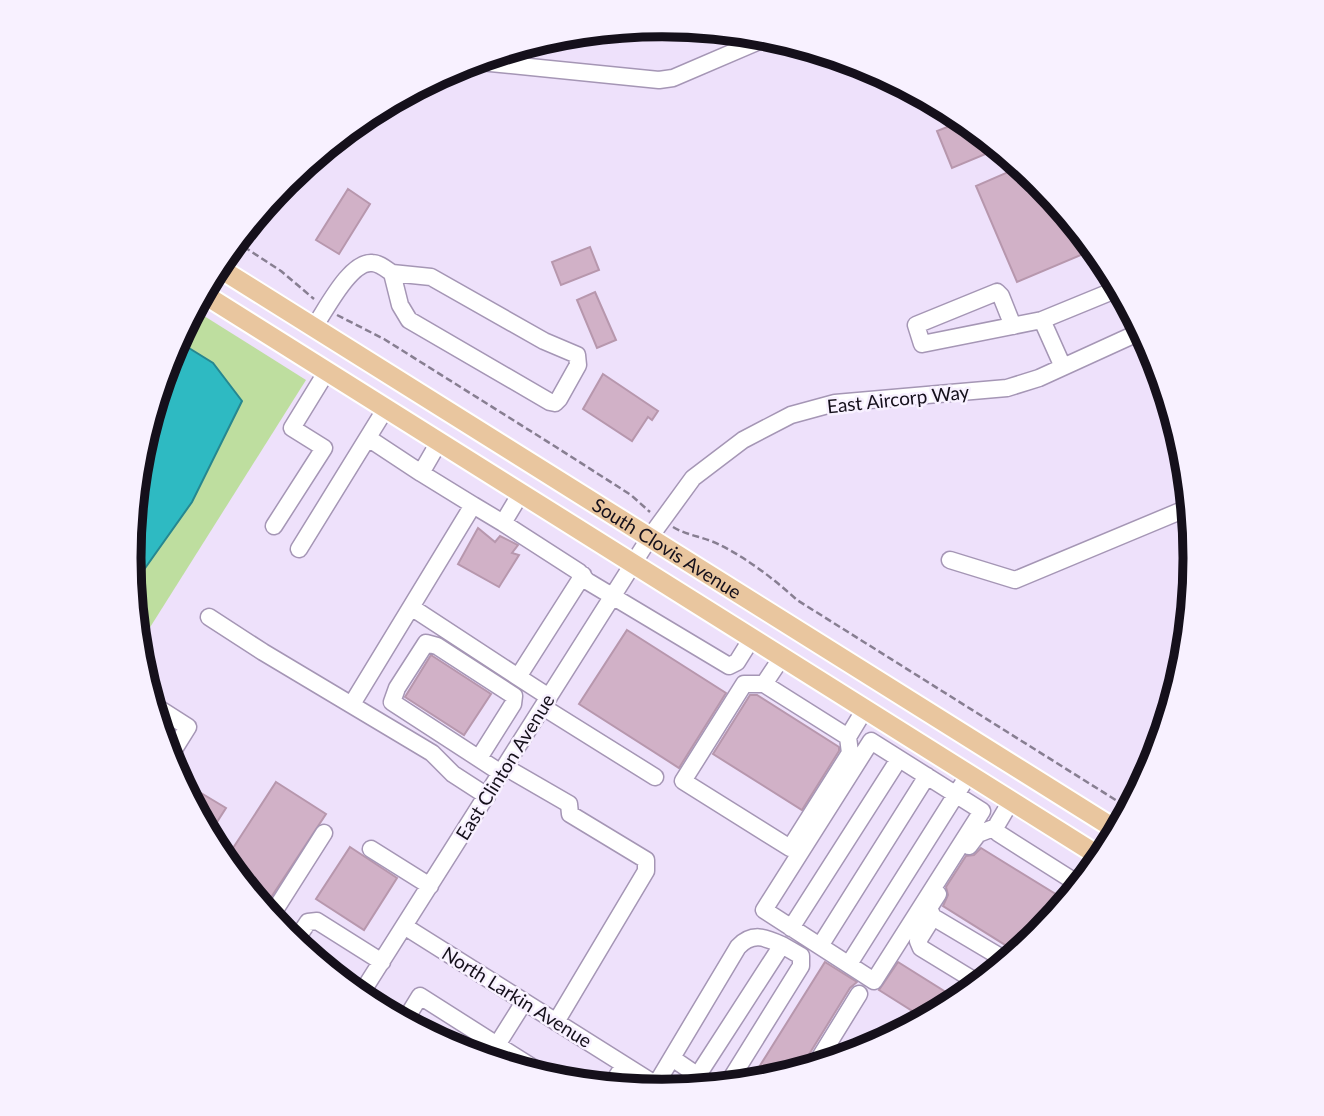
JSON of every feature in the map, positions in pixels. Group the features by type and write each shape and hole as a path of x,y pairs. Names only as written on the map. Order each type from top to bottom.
{"main road":[{"name":"South Clovis Avenue","path":"227,272 1109,825"},
{"name":"South Clovis Avenue","path":"210,298 1092,852"},
{"path":"298,353 314,327"}],"street":[{"path":"496,64 659,80 673,78 751,45"},
{"path":"314,327 350,273 369,262 376,263 392,273 431,277 544,341 577,355 578,365 559,400 550,402 409,320 400,305 392,273"},
{"path":"1013,326 997,292 916,325 922,344 1013,326 1042,320 1110,292"},
{"path":"1042,320 1063,367"},
{"name":"East Aircorp Way","path":"650,537 693,478 743,440 791,415 835,403 1007,388 1039,378 1133,335"},
{"path":"274,526 324,448 292,428 327,371"},
{"path":"299,549 386,408"},
{"path":"368,438 583,575 587,581 729,666 737,662 752,638"},
{"path":"421,473 439,442"},
{"path":"503,523 521,493"},
{"path":"352,704 473,505"},
{"path":"950,560 1015,580 1181,511"},
{"name":"East Clinton Avenue","path":"364,985 382,962 650,537"},
{"path":"518,677 583,575"},
{"path":"411,607 518,677 546,702 655,777"},
{"path":"209,617 432,753 453,774 487,796"},
{"path":"479,758 513,704 513,696 436,646 426,643 397,688 392,702 479,758 569,804 570,814 646,860 646,871 556,1022"},
{"path":"764,684 782,657"},
{"path":"848,737 764,684 744,684 683,781 790,848 850,753 848,737 865,709"},
{"path":"164,712 188,727 176,746"},
{"path":"871,741 899,759 982,811 874,981 764,910 871,741"},
{"path":"791,928 899,759"},
{"path":"849,964 969,774"},
{"path":"820,946 927,776"},
{"path":"999,956 933,917 929,908 972,841 982,831 996,827 1011,801"},
{"path":"996,827 998,833 1072,881"},
{"path":"276,908 324,832"},
{"path":"371,849 430,886"},
{"path":"933,917 918,942 921,947 970,978"},
{"path":"300,933 307,922 317,921 382,962"},
{"name":"North Larkin Avenue","path":"404,926 643,1078"},
{"path":"663,1079 672,1058 738,947 744,940 755,936 782,945 801,956 801,966 734,1074"},
{"path":"698,1075 782,945"},
{"path":"822,1054 859,995"},
{"path":"409,1013 420,996 518,1059"},
{"path":"496,1045 524,1002"},
{"path":"672,1058 701,1078"},
{"path":"617,1077 624,1065"}],"path":[{"path":"244,247 281,271 345,321 358,324 566,453 683,533 718,544 751,563 797,600 1121,804"}],"shaded area":[{"path":"202,314 306,380 146,633 141,558 145,490 168,390"},
{"path":"186,346 213,363 242,401 192,502 141,573 142,524 151,456 168,390"}],"building":[{"path":"952,125 989,152 952,168 937,131"},
{"path":"1011,171 1054,214 1085,253 1017,282 976,186"},
{"path":"348,189 370,204 339,254 316,240"},
{"path":"590,247 599,270 561,285 552,262"},
{"path":"595,292 616,340 597,348 577,300"},
{"path":"603,374 658,411 652,420 648,417 632,441 583,409"},
{"path":"478,528 495,542 500,536 518,545 512,553 519,555 499,587 458,564"},
{"path":"627,630 726,693 679,768 579,704"},
{"path":"431,655 491,694 464,735 405,697"},
{"path":"750,695 757,695 839,747 802,810 713,754"},
{"path":"276,782 326,814 269,901 231,851"},
{"path":"201,793 226,808 215,825 211,819 199,796"},
{"path":"350,847 397,878 364,930 316,899"},
{"path":"981,848 1059,896 1009,947 943,906 948,895 946,887 966,856 974,855"},
{"path":"825,962 857,982 850,988 807,1058 757,1070"},
{"path":"898,962 948,993 915,1013 879,990"}]}
